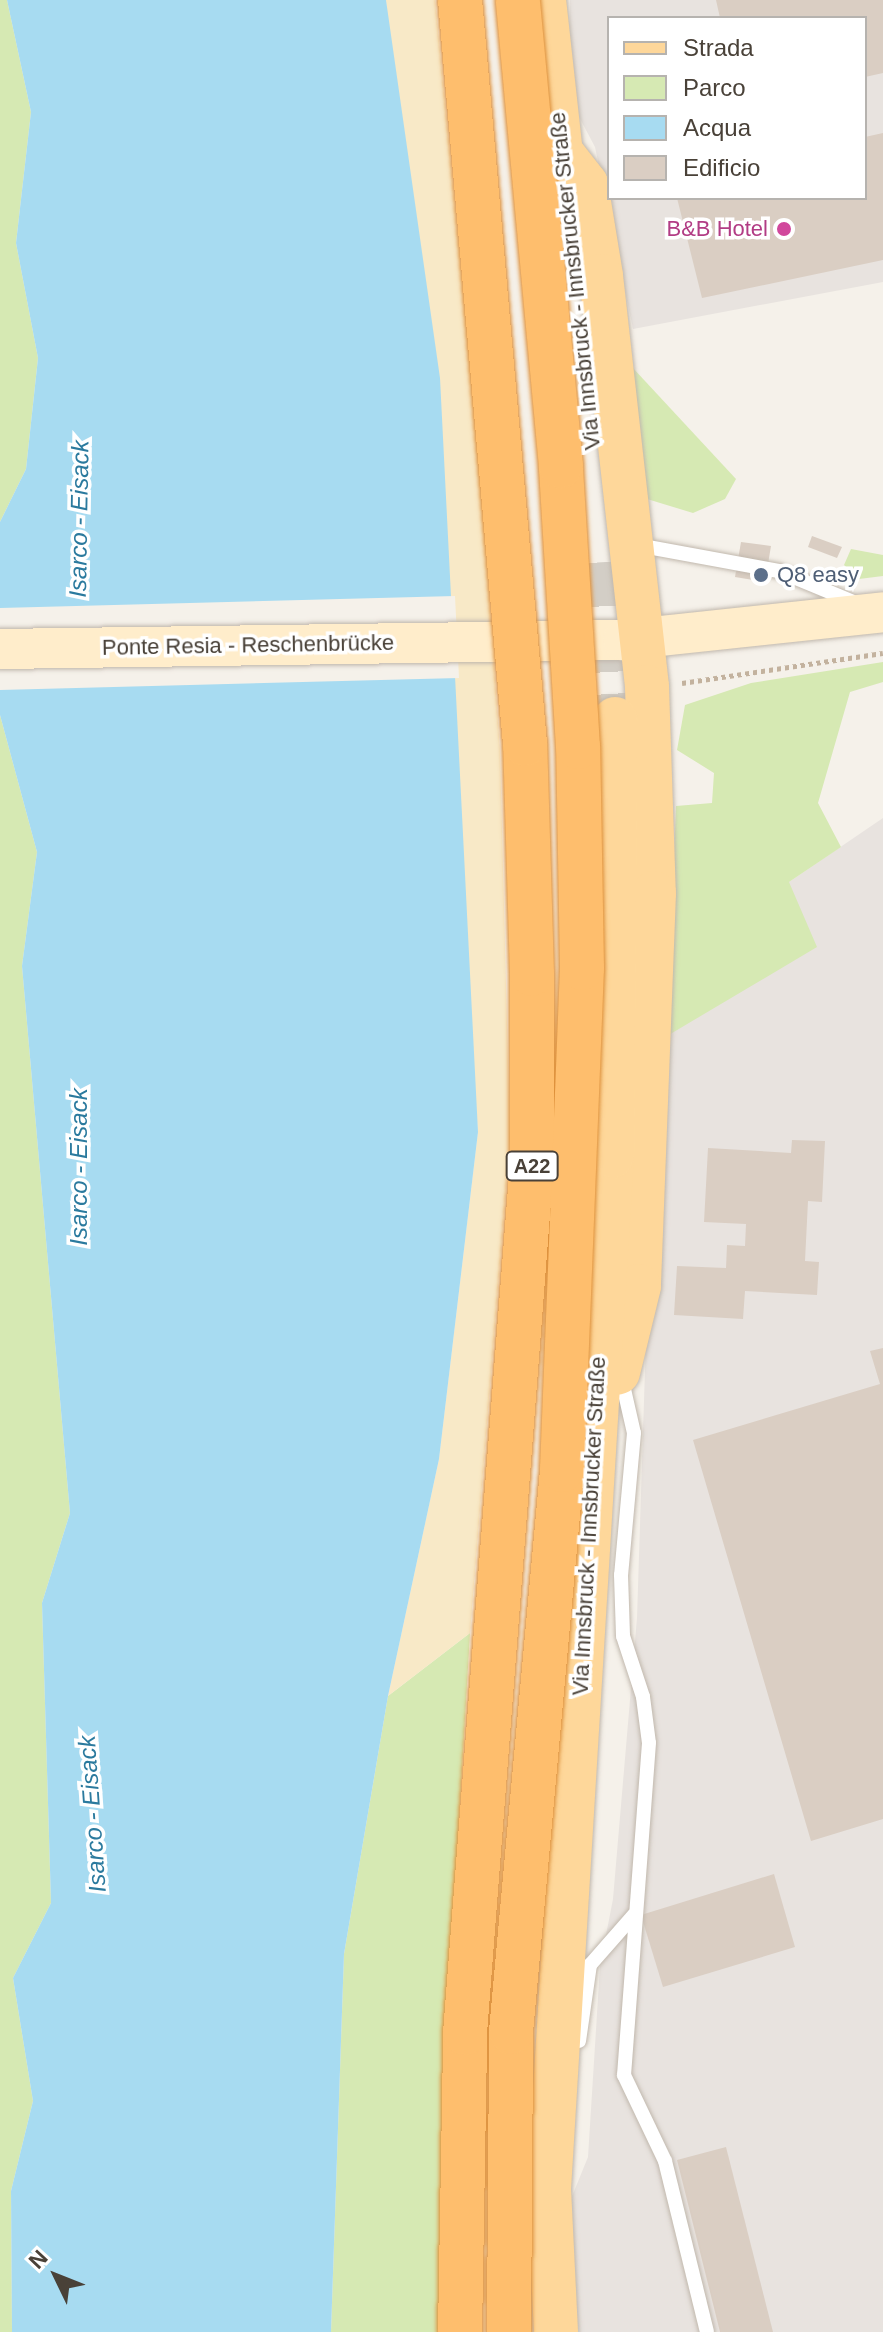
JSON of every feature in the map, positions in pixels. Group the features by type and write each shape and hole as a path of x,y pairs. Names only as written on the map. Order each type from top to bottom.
{"highway":[{"name":"A22","path":"460,0 523,712 532,974 532,1163 521,1337 465,2033 460,2332"},
{"name":"A22","path":"509,2332 511,2032 562,1470 582,968 578,747 561,466 518,0"}],"main road":[{"name":"Via Innsbruck - Innsbrucker Straße","path":"544,0 561,152 586,184 619,553"},
{"path":"594,1429 619,1368 639,1286 654,893 643,638 619,553"},
{"name":"Ponte Resia - Reschenbrücke","path":"0,649 643,638 882,612"},
{"name":"Via Innsbruck - Innsbrucker Straße","path":"556,2332 549,2189 612,1156 615,719"}],"lane":[{"path":"619,553 779,571 882,612"},
{"path":"619,1368 634,1433 621,1575 623,1636 643,1697 649,1743 624,2075 665,2161 707,2332"},
{"path":"553,2117 575,2060 590,1965 634,1914"}],"path":[{"path":"672,685 883,653"}],"shaded area":[{"path":"570,0 883,0 883,282 633,329 595,147 568,96"},
{"path":"883,818 883,2332 579,2332 562,2221 588,2157 600,1966 613,1899 637,1618 647,1308 667,1036 789,882"}],"green space":[{"path":"0,0 7,0 31,112 16,243 38,358 26,469 0,522"},
{"path":"632,367 736,479 725,499 693,513 647,499"},
{"path":"851,549 883,555 883,576 859,579 844,565"},
{"path":"883,662 883,682 850,692 818,803 841,847 789,882 817,947 667,1036 676,806 712,803 714,773 677,750 685,705 751,683"},
{"path":"0,715 37,852 22,966 70,1513 42,1603 51,1903 13,1978 33,2101 11,2191 12,2332 0,2332"},
{"path":"470,1633 442,2113 440,2332 331,2332 344,1954 388,1696"}],"sand":[{"path":"386,0 435,0 481,476 500,751 510,1139 470,1633 388,1696 439,1459 478,1132"}],"water":[{"name":"Isarco - Eisack","path":"7,0 386,0 440,378 478,1132 439,1459 388,1696 344,1954 331,2332 12,2332 11,2191 33,2101 13,1978 51,1903 42,1603 70,1513 22,966 37,852 0,715 0,522 26,469 38,358 16,243 31,112"}],"pier":[{"path":"455,596 459,678 0,690 0,608"}],"building":[{"path":"716,0 883,0 883,73 867,77 867,16 720,16"},
{"name":"B&B Hotel","path":"883,133 883,260 702,298 678,200 867,200 867,137"},
{"path":"812,536 842,547 837,558 808,547"},
{"path":"741,542 771,546 765,582 735,577"},
{"path":"792,1140 825,1141 822,1202 808,1201 805,1261 819,1262 817,1295 745,1291 743,1319 674,1315 677,1266 726,1268 727,1245 745,1246 746,1224 704,1222 708,1148 791,1153"},
{"path":"883,1348 883,1819 811,1841 693,1440 880,1384 870,1351"},
{"path":"774,1874 795,1947 663,1987 641,1915"},
{"path":"726,2147 773,2332 720,2332 677,2160"}],"tunnel":[{"path":"606,562 615,719"}],"place":[{"name":"B&B Hotel","path":"784,229"},
{"name":"Q8 easy","path":"761,575"}]}
